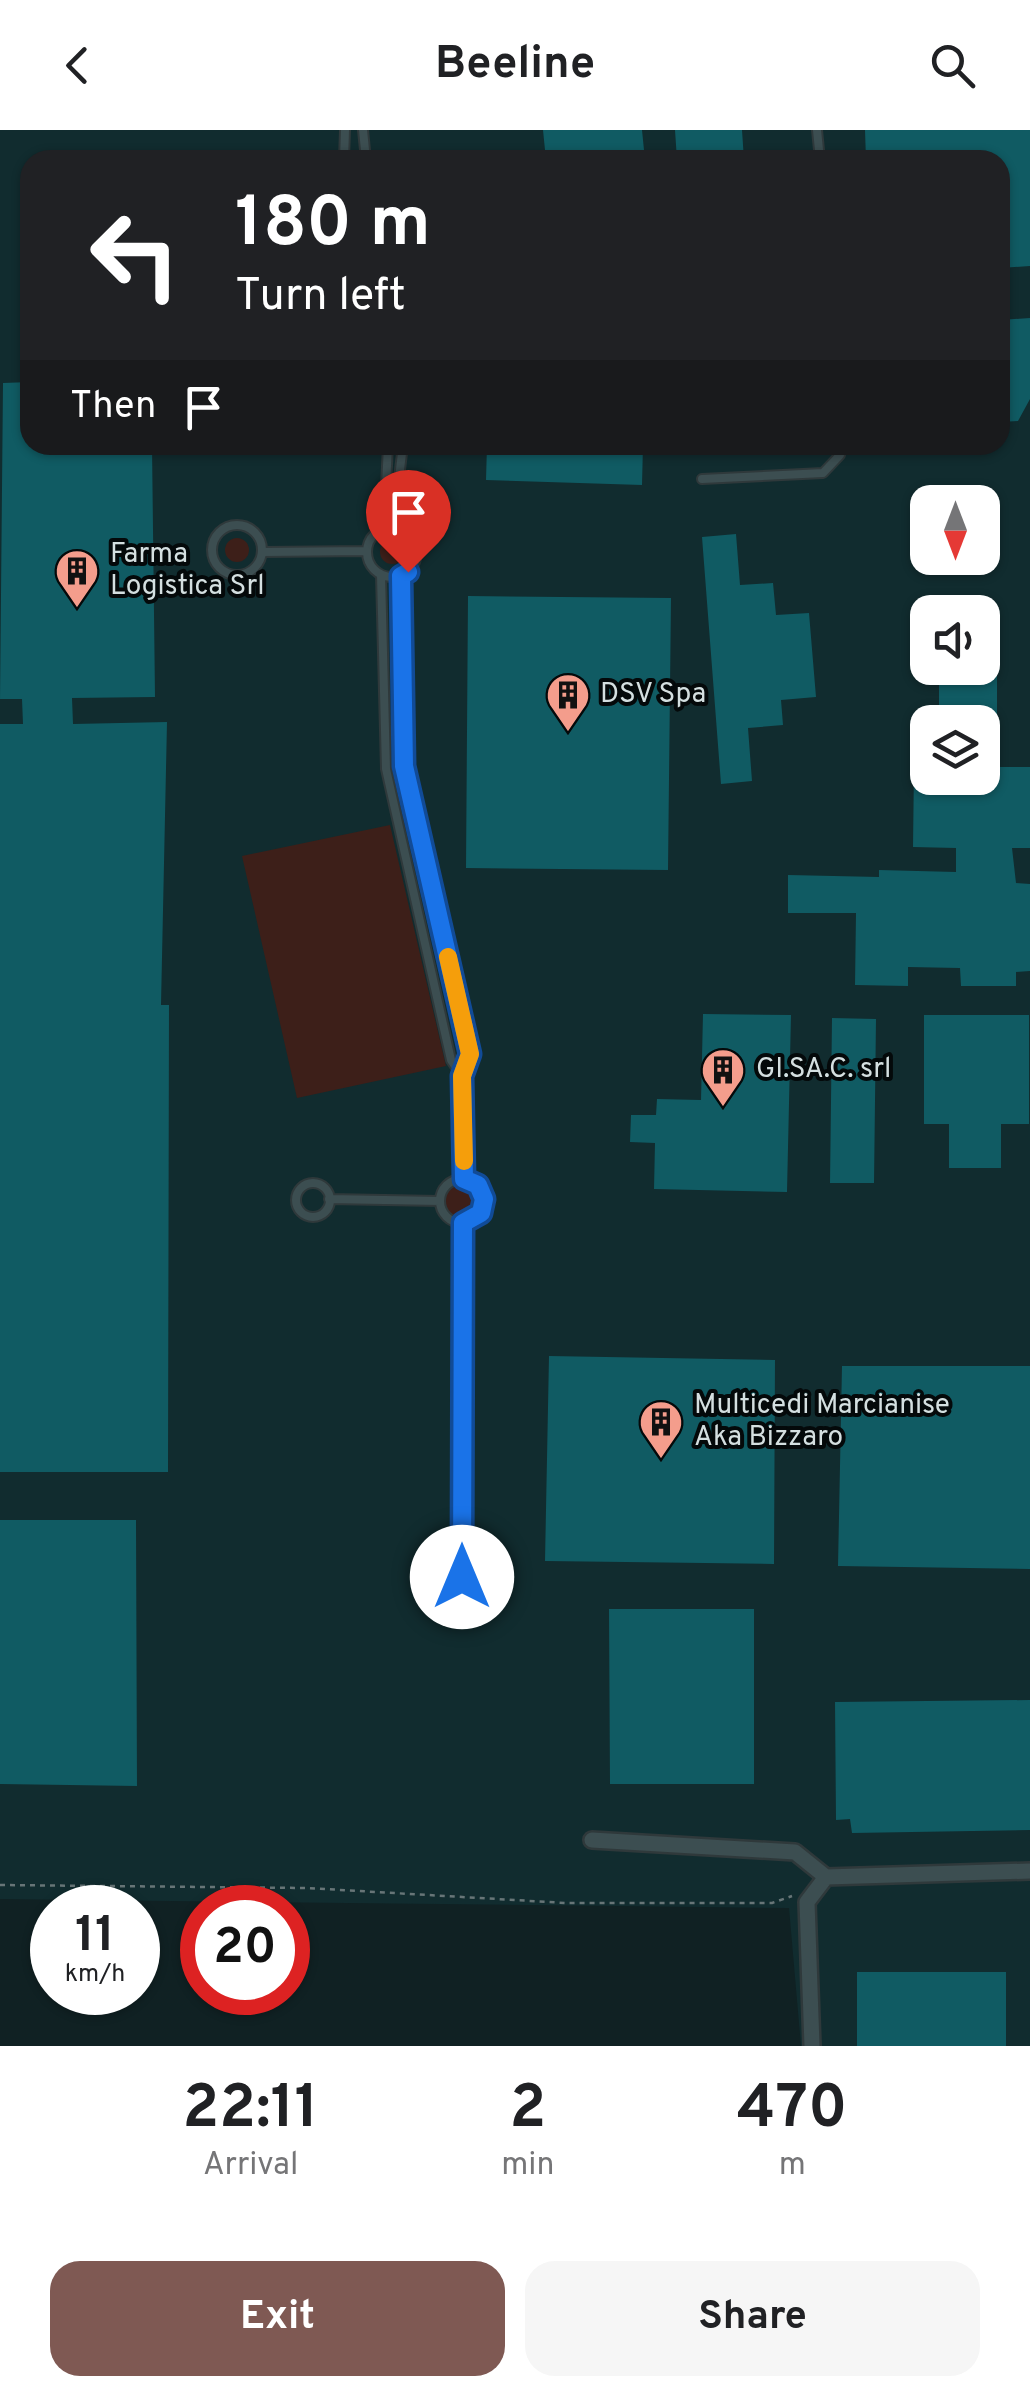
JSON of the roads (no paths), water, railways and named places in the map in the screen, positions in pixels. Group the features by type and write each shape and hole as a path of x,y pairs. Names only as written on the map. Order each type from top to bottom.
{"street":[{"path":"592,1840 795,1852 826,1876 1030,1871"},
{"path":"812,2046 807,1902 812,1890 826,1876"}],"lane":[{"path":"384,528 388,455"},
{"path":"401,455 398,486 403,529 418,549 414,566 401,576 381,575 370,566 367,551 372,537 384,528 403,529"},
{"path":"702,480 822,472 840,455"},
{"path":"234,525 257,535 262,552 257,566 236,576 221,570 211,549 218,533 234,525"},
{"path":"262,552 367,551"},
{"path":"381,575 386,768 451,1060 462,1076"},
{"path":"401,576 404,766 470,1054 462,1076 464,1179"},
{"path":"464,1179 478,1185 484,1199 481,1213 463,1223 450,1219 440,1201 450,1183 464,1179"},
{"path":"310,1183 325,1188 329,1199 318,1216 306,1216 296,1204 297,1193 310,1183"},
{"path":"329,1199 440,1201"},
{"path":"462,1577 463,1223"}],"place":[{"name":"Farma Logistica Srl","path":"77,609"},
{"name":"DSV Spa","path":"568,733"},
{"name":"GI.SA.C. srl","path":"723,1108"},
{"name":"Multicedi Marcianise Aka Bizzaro","path":"661,1460"}]}
